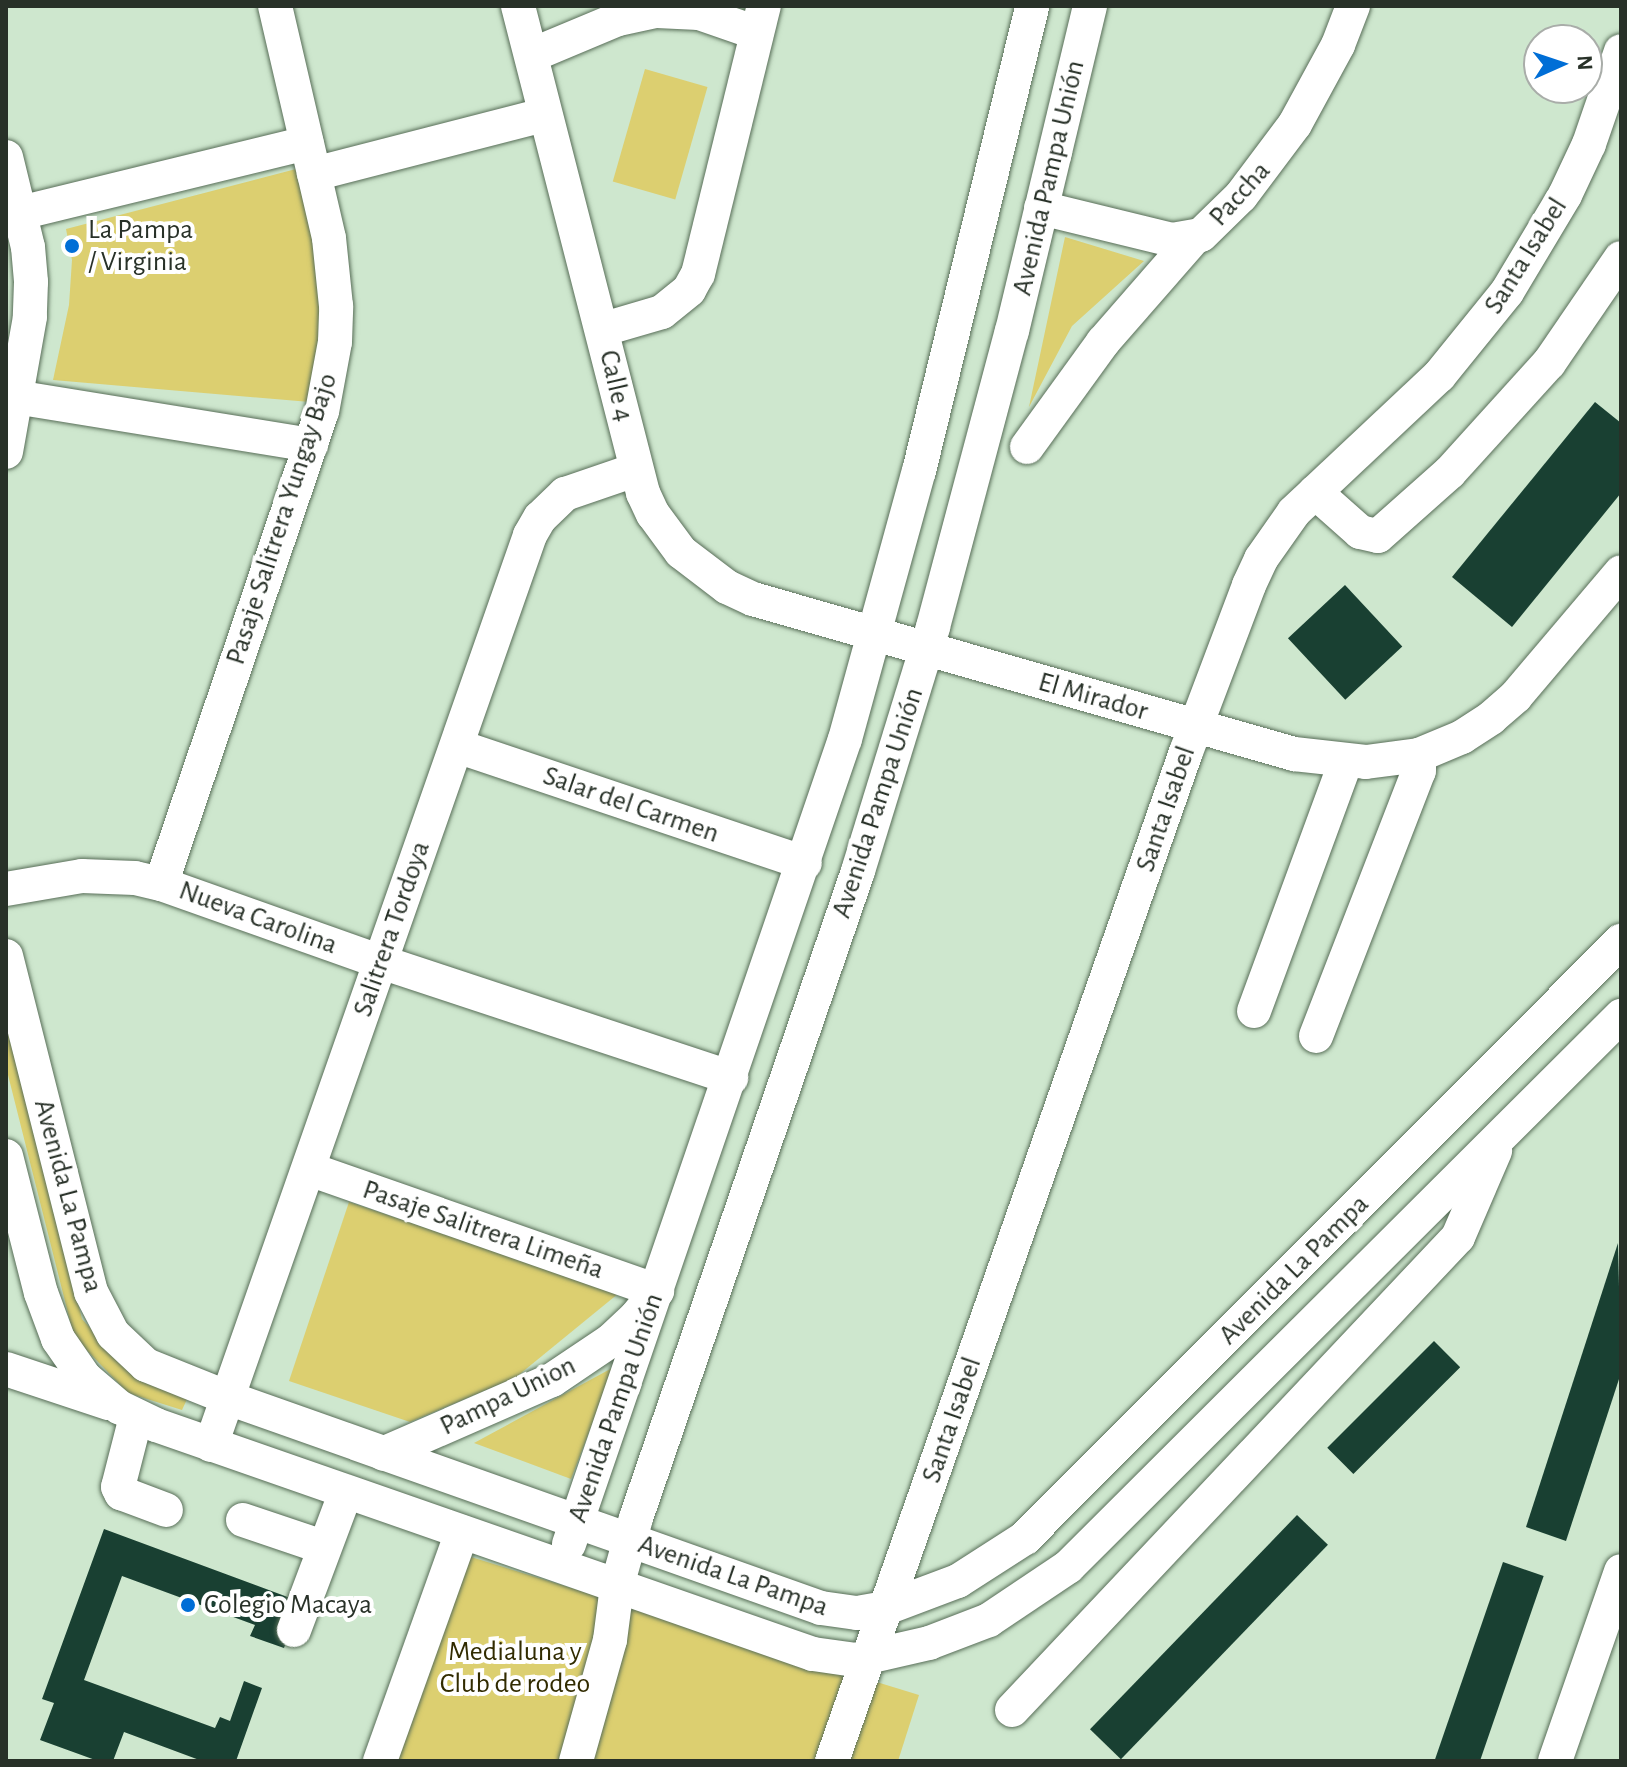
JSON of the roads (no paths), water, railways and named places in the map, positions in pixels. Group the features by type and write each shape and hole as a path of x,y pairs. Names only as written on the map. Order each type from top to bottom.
{"street":[{"name":"Pasaje Salitrera Yungay Bajo","path":"161,884 311,445 330,377 336,306 329,238 275,6"},
{"name":"Calle 4","path":"518,6 544,115 604,329 635,470 653,514 666,534 703,572 753,599 874,633"},
{"name":"Avenida Pampa Unión","path":"561,1567 805,863 874,633 958,318 1032,6"},
{"name":"Avenida Pampa Unión","path":"576,1761 610,1640 617,1586 631,1541 858,871 926,648 1009,346 1090,6"},
{"name":"Paccha","path":"1041,208 1172,240 1193,239 1210,229 1270,161 1318,84 1353,6"},
{"path":"532,55 618,19 657,11 761,20 698,274 689,290 662,312 604,329"},
{"name":"Santa Isabel","path":"832,1761 1195,727 1261,559 1294,512 1439,376 1507,292 1565,195 1589,144 1621,51"},
{"path":"20,213 544,115"},
{"path":"6,157 20,213 31,282 30,317 6,452"},
{"path":"1027,447 1103,342 1193,239"},
{"path":"1315,492 1360,532 1378,536 1450,472 1549,363 1621,258"},
{"path":"15,397 311,445"},
{"name":"Salitrera Tordoya","path":"211,1445 530,535 553,503 578,487 635,470"},
{"name":"El Mirador","path":"874,633 1294,754 1346,761 1385,761 1419,755 1462,737 1516,696 1621,572"},
{"name":"Salar del Carmen","path":"457,746 805,863"},
{"path":"1316,1036 1419,771 1419,755"},
{"path":"1254,1011 1346,761"},
{"name":"Nueva Carolina","path":"6,889 82,876 109,875 161,884 381,962 731,1078"},
{"name":"Avenida La Pampa","path":"6,956 91,1292 100,1315 113,1334 146,1365 228,1398 577,1523 821,1608 857,1613 922,1597 991,1563 1046,1519 1621,941"},
{"name":"Avenida La Pampa","path":"6,1156 41,1293 58,1339 85,1378 128,1412 211,1445 813,1654 842,1660 867,1658 929,1643 989,1620 1068,1567 1621,1016"},
{"path":"1012,1710 1458,1237 1502,1135"},
{"name":"Pasaje Salitrera Limeña","path":"309,1169 657,1291"},
{"name":"Pampa Union","path":"383,1454 552,1380 610,1341 636,1317 657,1291"},
{"path":"6,1369 128,1412 118,1487 121,1493 166,1510"},
{"path":"294,1630 346,1492"},
{"path":"243,1520 323,1547"},
{"path":"380,1761 462,1532"},
{"path":"1555,1761 1621,1571"}],"place":[{"name":"La Pampa / Virginia","path":"72,246"},
{"name":"Colegio Macaya","path":"188,1605"}],"park label":[{"name":"Medialuna y Club de rodeo","path":"515,1668"}]}
